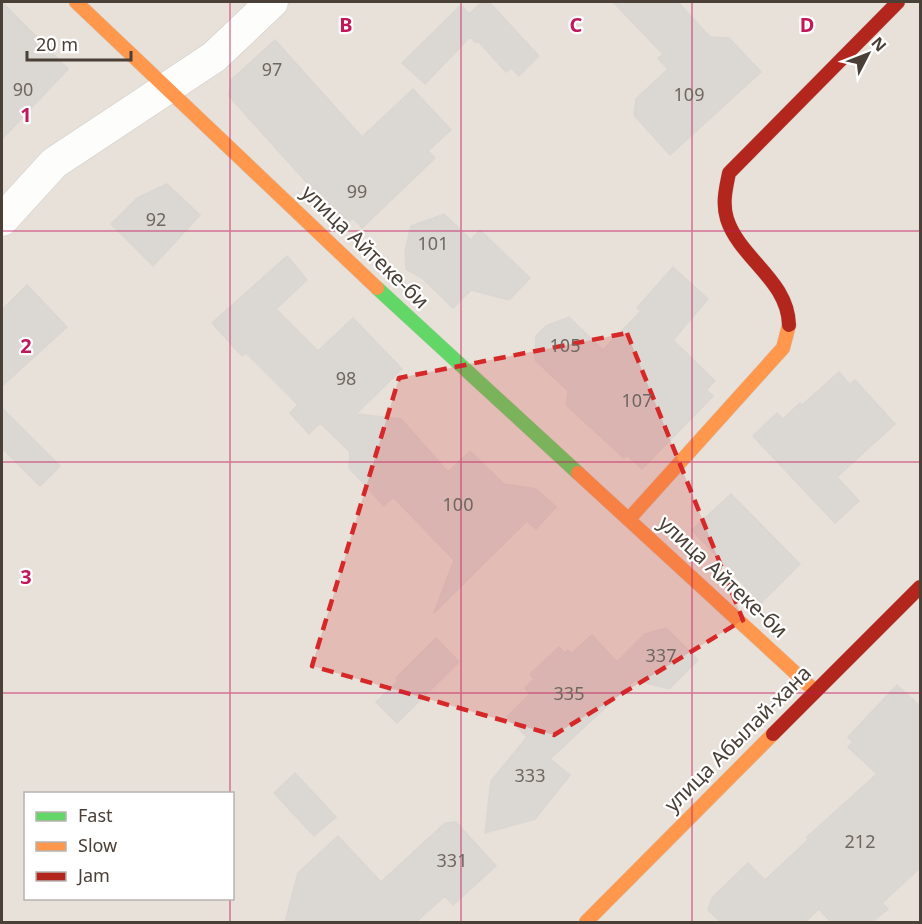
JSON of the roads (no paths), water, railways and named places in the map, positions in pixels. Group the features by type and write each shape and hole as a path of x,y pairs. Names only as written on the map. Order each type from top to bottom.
{"street":[{"name":"улица Айтеке-би","path":"76,2 400,310 815,691"},
{"path":"2,220 54,163 214,57 272,2"},
{"name":"улица Айтеке-би","path":"629,519 783,348 790,323 783,297 726,222 722,194 729,173 898,2"},
{"name":"улица Абылай-хана","path":"586,922 921,587"}]}
